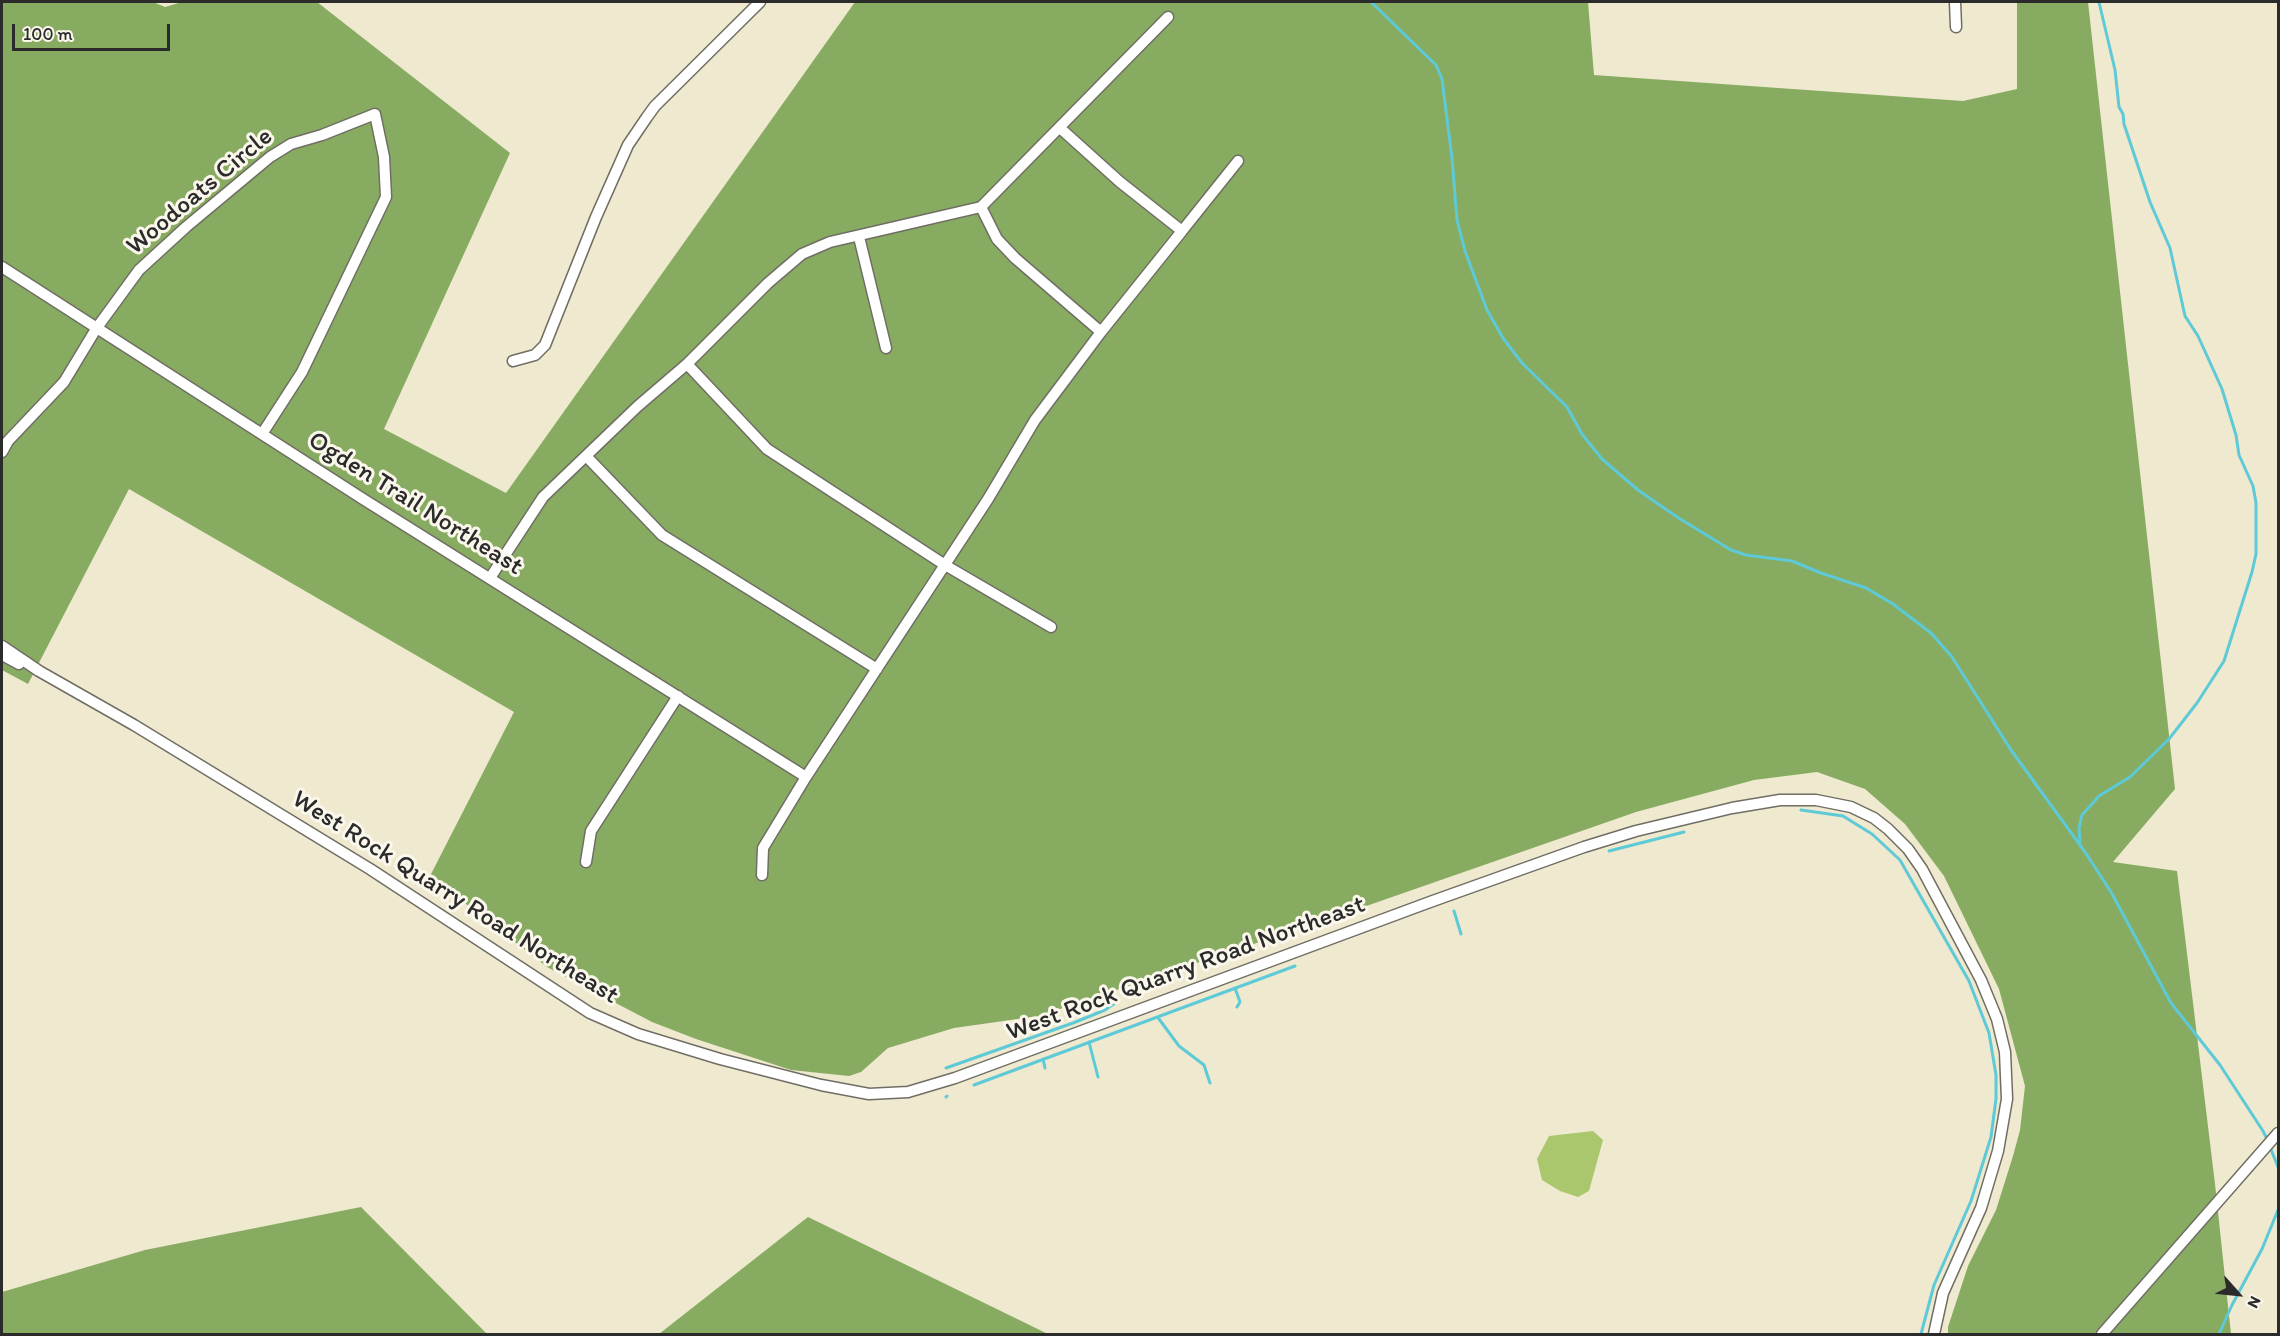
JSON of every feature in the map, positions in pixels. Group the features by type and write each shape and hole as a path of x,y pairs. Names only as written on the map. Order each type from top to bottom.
{"street":[{"path":"513,361 536,355 545,345 596,217 628,146 647,117 655,106 760,2"},
{"path":"1955,2 1956,27"},
{"path":"490,578 543,497 638,406 687,364 768,283 802,254 830,242 981,207 1168,17"},
{"name":"Woodoats Circle","path":"2,452 8,441 64,382 96,329 139,270 186,227 270,157 291,144 322,135 375,114 384,157 386,197 302,372 262,434"},
{"path":"1060,128 1120,182 1182,231"},
{"path":"762,875 764,848 806,777 988,499 1035,420 1101,332 1238,161"},
{"path":"981,207 997,239 1015,258 1101,332"},
{"path":"859,237 886,348"},
{"name":"Ogden Trail Northeast","path":"2,267 96,329 806,777"},
{"path":"687,364 767,449 945,565 1051,627"},
{"path":"587,457 662,535 877,669"},
{"name":"West Rock Quarry Road Northeast","path":"2,646 39,671 144,731 301,827 590,1013 638,1034 720,1059 821,1085 869,1094 908,1092 955,1078 1430,902 1610,839 1683,819 1762,802 1804,799 1851,807 1874,818 1888,829 1908,849 1922,869 1985,988 1997,1019 2005,1053 2007,1100 1998,1151 1981,1208 1943,1293 1934,1335"},
{"name":"West Rock Quarry Road Northeast","path":"2,655 39,671"},
{"path":"586,862 591,831 678,696"},
{"path":"2102,1335 2278,1133"}],"green space":[{"path":"2,2 153,2 165,7 182,2 317,2 510,153 384,429 506,493 855,2 1588,2 1594,75 1963,101 2017,89 2017,2 2088,2 2175,789 2113,862 2177,871 2231,1334 1948,1334 1948,1327 1968,1266 1996,1210 2013,1156 2020,1130 2025,1086 1999,989 1944,876 1905,824 1865,789 1817,772 1754,780 1636,812 1352,911 1039,1016 954,1028 888,1048 861,1072 849,1076 791,1070 652,1022 547,967 430,876 514,712 129,489 28,684 2,670"},
{"path":"1593,1131 1603,1140 1589,1191 1578,1197 1560,1191 1542,1180 1537,1159 1549,1136"},
{"path":"361,1207 487,1334 2,1334 2,1292 145,1250"},
{"path":"808,1217 1048,1334 659,1334"}],"waterway":[{"path":"1371,2 1436,65 1442,79 1457,220 1465,251 1487,310 1503,338 1522,363 1567,407 1582,434 1602,459 1638,490 1677,517 1731,550 1746,555 1792,561 1866,588 1893,604 1931,633 1952,657 2011,750 2085,852 2111,892 2171,1003 2220,1065 2268,1141"},
{"path":"2080,843 2079,828 2082,815 2099,796 2130,777 2169,739 2197,703 2224,661 2256,554 2256,503 2253,486 2239,455 2236,435 2222,389 2198,336 2185,316 2170,248 2150,202 2119,107 2115,70 2099,2"},
{"path":"1801,810 1843,816 1872,834 1900,860 1969,981 1989,1033 1996,1075 1996,1099 1991,1137 1971,1201 1934,1285 1921,1334"},
{"path":"1609,851 1684,832"},
{"path":"1454,911 1461,934"},
{"path":"974,1085 1295,966"},
{"path":"1235,988 1240,1002 1237,1007"},
{"path":"946,1068 1073,1023 1105,1010 1115,1003"},
{"path":"1159,1019 1179,1046 1204,1065 1210,1083"},
{"path":"1089,1042 1098,1077"},
{"path":"1043,1059 1045,1068"},
{"path":"2270,1147 2278,1167"},
{"path":"2219,1334 2262,1249 2278,1210"}]}
